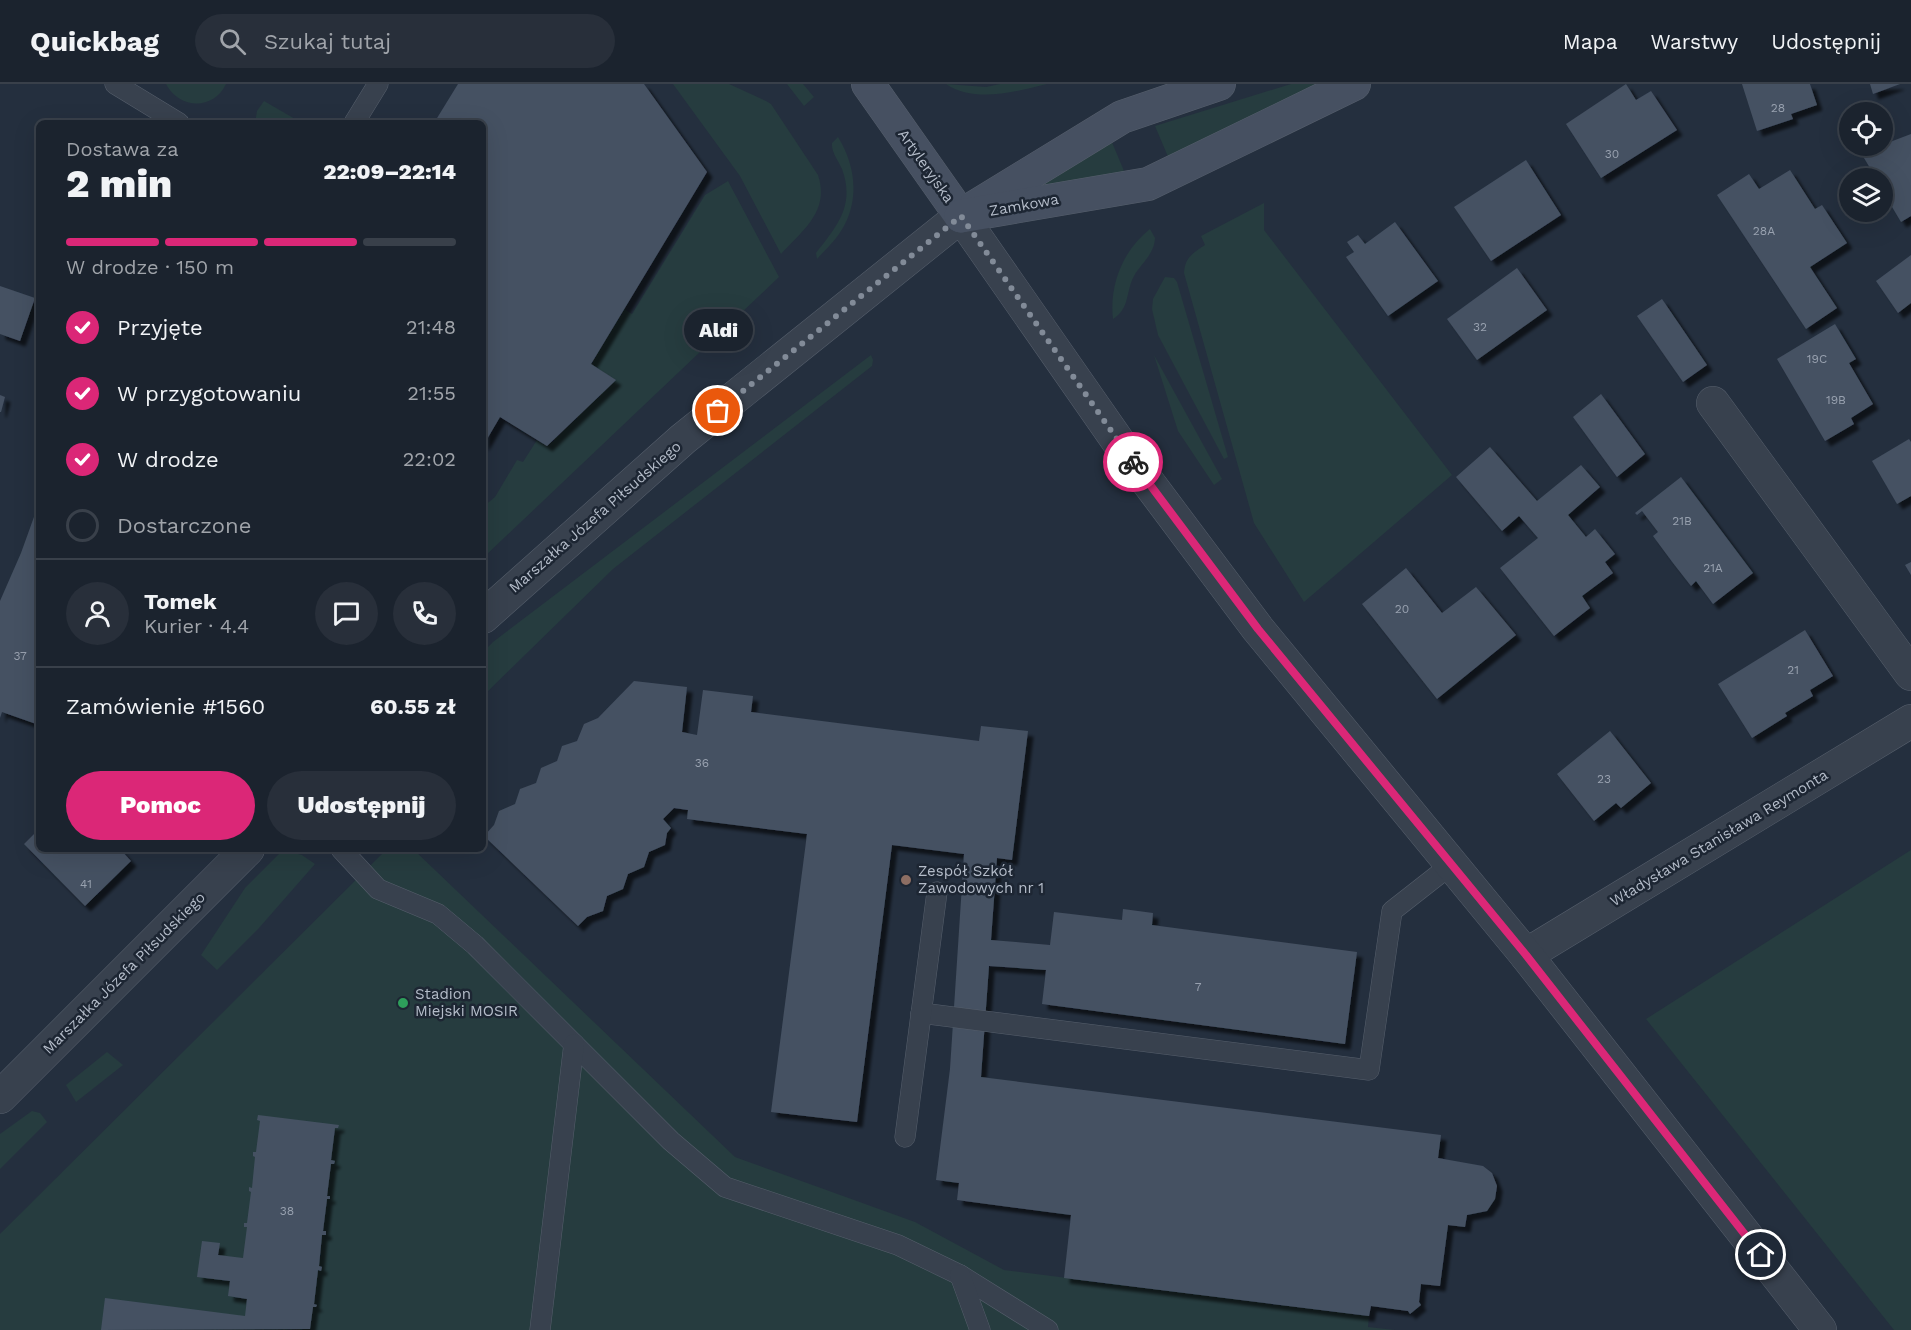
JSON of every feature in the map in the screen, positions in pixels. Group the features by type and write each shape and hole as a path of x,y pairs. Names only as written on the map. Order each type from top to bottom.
{"main road":[{"name":"Artyleryjska","path":"868,84 961,216"},
{"name":"Zamkowa","path":"961,216 1122,117 1219,84"},
{"name":"Zamkowa","path":"961,216 1148,184 1354,84"}],"street":[{"name":"Marszałka Józefa Piłsudskiego","path":"486,614 682,439 961,216"},
{"name":"Artyleryjska","path":"961,216 1124,450 1258,629 1526,955 1820,1330"},
{"path":"1713,403 1911,674"},
{"name":"Władysława Stanisława Reymonta","path":"1526,955 1911,722"},
{"name":"Marszałka Józefa Piłsudskiego","path":"0,1097 245,852"}],"lane":[{"path":"116,84 173,120"},
{"path":"356,120 378,84"},
{"path":"344,852 378,889 438,914 475,945 671,1141 725,1187 898,1245 960,1275 1048,1330"},
{"path":"921,1013 1369,1070 1392,910 1452,864"},
{"path":"906,1137 937,892"},
{"path":"540,1330 574,1044"},
{"path":"960,1275 980,1330"}],"green space":[{"path":"166,84 226,84 213,99 196,104 179,98"},
{"path":"673,84 729,84 771,104 818,175 821,188 817,209 806,228 781,254 740,176"},
{"path":"787,84 803,84 814,97 804,106"},
{"path":"946,84 986,87 1000,84 1047,84 1008,93 982,94 957,90"},
{"path":"1291,84 1336,84 1169,159 1155,126"},
{"path":"264,101 297,120 256,120 257,111"},
{"path":"838,137 852,172 851,208 841,231 817,259 816,253 842,214 847,193 842,169 832,146"},
{"path":"1111,140 1127,178 1044,187 1044,182"},
{"path":"728,181 779,277 486,555 486,504 495,497 517,460 523,462 537,440 548,446 615,380 591,364 624,309 632,314 705,195"},
{"path":"1264,203 1264,230 1452,475 1304,602 1254,523 1184,273 1188,259 1205,245 1201,236"},
{"path":"1150,229 1155,238 1152,249 1131,281 1125,305 1113,319 1113,294 1120,269 1132,247"},
{"path":"1165,277 1174,278 1177,282 1228,457 1224,459 1158,335 1152,309 1153,299"},
{"path":"871,355 872,366 613,569 486,693 486,649"},
{"path":"1154,355 1222,479 1214,485 1178,431"},
{"path":"1911,850 1911,1330 1894,1330 1646,1019"},
{"path":"281,852 302,855 315,864 259,928 217,970 201,955 245,888"},
{"name":"Stadion Miejski MOSIR","path":"384,852 416,852 735,1157 915,1222 1004,1270 1369,1316 1368,1327 1395,1330 0,1330 0,1234"},
{"path":"107,1052 123,1065 76,1102 66,1085"},
{"path":"32,1111 40,1113 47,1122 0,1169 0,1134"}],"building":[{"path":"458,84 644,84 707,172 591,364 616,380 547,446 500,417 486,441 486,120 436,120"},
{"path":"1626,84 1636,100 1651,91 1677,130 1601,178 1566,124"},
{"path":"1742,84 1810,84 1817,105 1791,114 1793,119 1757,131"},
{"path":"1870,84 1900,84 1873,94"},
{"path":"1911,134 1911,216 1901,222 1893,209 1893,168 1870,168 1863,156 1893,156 1893,141"},
{"path":"1526,160 1561,215 1491,261 1454,207"},
{"path":"1790,170 1815,209 1822,205 1847,243 1810,267 1837,308 1806,329 1717,195 1749,174 1759,189"},
{"path":"1395,222 1438,281 1388,316 1346,257 1354,252 1347,242 1358,235 1365,244"},
{"path":"1911,255 1911,303 1898,313 1876,281"},
{"path":"1517,268 1547,310 1477,360 1447,319"},
{"path":"0,286 35,298 20,341 0,334"},
{"path":"1662,299 1707,365 1683,382 1637,316"},
{"path":"1835,324 1856,359 1849,363 1873,404 1851,418 1854,424 1825,441 1777,359"},
{"path":"1601,394 1645,454 1617,477 1573,417"},
{"path":"0,395 5,397 1,412 0,412"},
{"path":"1909,439 1911,442 1911,496 1897,504 1872,461"},
{"path":"1490,447 1537,501 1581,465 1600,487 1568,515 1586,537 1595,529 1615,554 1605,562 1613,573 1582,596 1590,608 1554,636 1500,568 1538,538 1519,516 1502,531 1456,477"},
{"path":"1681,477 1753,573 1713,604 1696,581 1691,586 1673,563 1653,536 1658,532 1642,511 1637,515 1635,513"},
{"path":"36,511 36,724 2,712 0,718 0,601"},
{"path":"1911,562 1911,575 1905,565"},
{"path":"1406,568 1442,613 1476,587 1516,635 1437,699 1362,604"},
{"path":"1805,630 1833,676 1810,690 1813,696 1785,713 1787,716 1752,738 1718,684"},
{"path":"634,681 687,687 682,732 697,735 703,690 753,696 751,712 979,741 981,726 1028,731 1012,860 997,858 991,940 1050,945 1054,912 1122,920 1123,909 1153,913 1152,925 1357,952 1345,1044 1042,1004 1046,970 989,966 981,1077 1441,1135 1438,1158 1483,1166 1492,1173 1497,1186 1495,1199 1487,1211 1467,1215 1465,1227 1448,1225 1440,1286 1421,1284 1419,1302 1421,1305 1410,1314 1408,1311 1371,1306 1369,1316 1064,1278 1071,1215 957,1200 959,1183 936,1180 950,1069 964,854 892,845 857,1122 771,1112 807,834 687,819 688,810 674,808 663,819 671,828 667,833 665,845 649,852 644,867 628,874 623,889 607,896 603,911 587,917 578,926 486,838 499,811 515,804 520,789 536,783 541,768 557,761 562,746 577,741 584,724 598,718"},
{"path":"1610,731 1651,783 1621,808 1616,803 1594,821 1557,774"},
{"path":"36,832 36,852 123,852 131,861 85,906 24,844"},
{"path":"258,1115 339,1125 335,1128 331,1160 335,1161 331,1164 327,1196 330,1196 330,1199 327,1199 323,1231 326,1231 326,1235 322,1235 319,1266 322,1267 321,1271 318,1270 314,1304 317,1305 313,1307 310,1329 101,1330 105,1298 245,1316 247,1299 228,1296 230,1281 197,1277 202,1241 220,1243 218,1255 243,1258 247,1227 244,1227 244,1223 247,1223 251,1192 249,1187 252,1188 255,1157 253,1152 256,1152 260,1121 257,1120"}],"way so far":[{"path":"718,411 961,216 1133,462"}],"place":[{"name":"Aldi","path":"718,411"},
{"name":"Zespół Szkół Zawodowych nr 1","path":"906,880"},
{"name":"Stadion Miejski MOSIR","path":"403,1003"}],"route":[{"path":"1133,462 1258,629 1526,955 1761,1255"}]}
